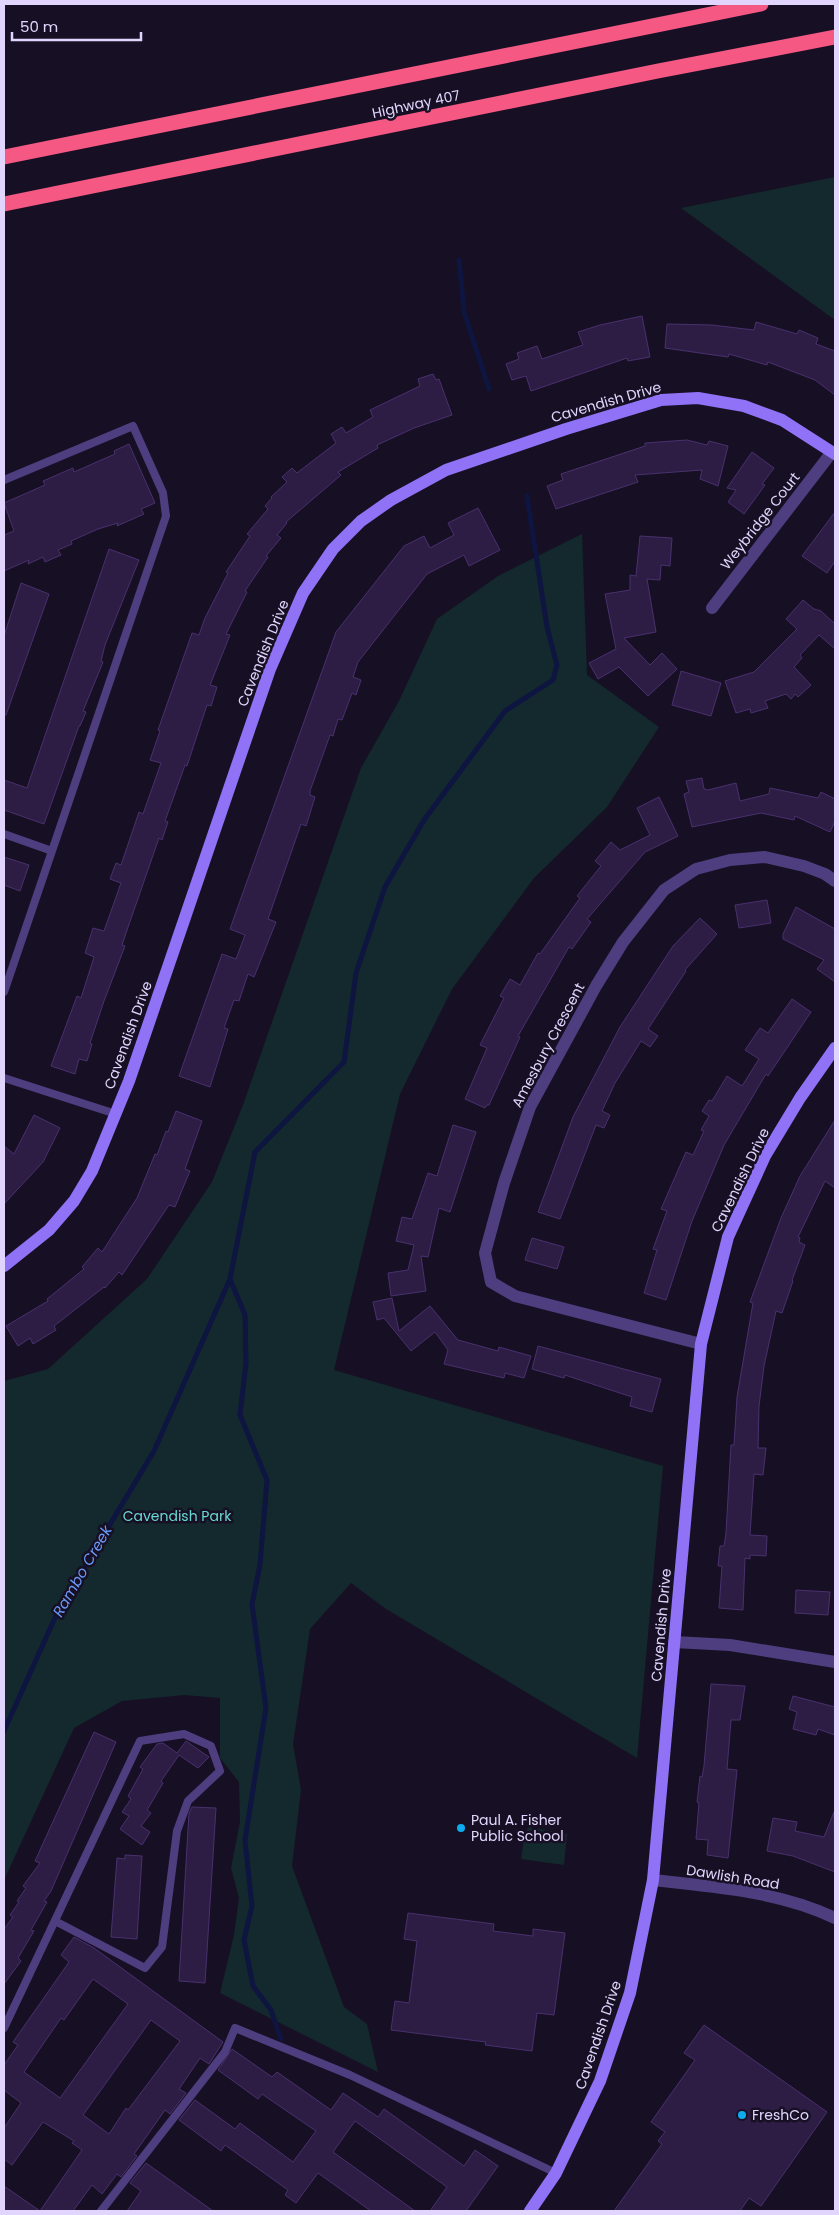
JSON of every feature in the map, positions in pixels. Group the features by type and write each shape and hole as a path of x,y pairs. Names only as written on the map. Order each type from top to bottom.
{"highway":[{"path":"4,157 761,4"},
{"name":"Highway 407","path":"4,204 658,71 835,37"}],"street":[{"name":"Cavendish Drive","path":"4,1266 49,1230 74,1201 92,1171 130,1081 270,669 303,593 333,549 361,521 390,500 446,470 566,429 661,400 698,398 744,406 782,420 834,453"},
{"name":"Weybridge Court","path":"712,608 834,453"},
{"name":"Amesbury Crescent","path":"701,1344 514,1296 491,1282 486,1253 504,1183 530,1106 566,1039 623,942 664,890 696,869 730,860 765,857 804,866 825,874 835,881"},
{"name":"Cavendish Drive","path":"530,2211 556,2173 600,2081 626,2006 653,1880 701,1344 728,1237 770,1148 800,1098 835,1048"},
{"path":"674,1642 730,1645 835,1662"},
{"name":"Dawlish Road","path":"653,1880 752,1892 789,1901 835,1918"}],"lane":[{"path":"4,480 133,426 163,493 166,516 52,851 7,973 4,992"},
{"path":"4,834 52,851"},
{"path":"4,1078 116,1114"},
{"path":"4,2028 140,1741 184,1734 211,1746 220,1771 188,1801 177,1831 162,1947 145,1968 55,1922"},
{"path":"101,2211 225,2052 235,2028 350,2075 556,2173"}],"green space":[{"path":"835,177 835,320 681,208"},
{"name":"Cavendish Park","path":"582,534 587,675 659,727 607,807 534,878 452,989 400,1094 334,1370 663,1466 637,1758 386,1609 351,1583 310,1629 293,1744 301,1790 292,1866 344,2007 367,2024 378,2072 220,1993 234,1935 239,1898 231,1868 240,1822 239,1782 220,1758 220,1698 184,1695 122,1701 74,1728 4,1880 4,1381 48,1369 147,1279 212,1182 243,1105 361,768 399,701 437,619 498,576"},
{"path":"529,1827 567,1834 564,1865 521,1859 525,1832"}],"building":[{"path":"642,316 650,357 628,361 627,358 531,391 526,376 512,380 506,364 519,359 517,353 537,346 542,359 583,345 578,332"},
{"path":"756,322 797,334 799,330 818,338 816,344 835,351 835,395 815,380 768,362 767,365 729,354 728,357 665,348 667,324 712,325 754,330"},
{"path":"433,374 436,380 439,379 452,415 414,428 377,445 378,448 338,472 341,475 286,522 277,535 281,538 266,556 268,557 245,591 247,592 226,634 230,635 210,685 217,687 211,706 207,705 187,766 185,765 165,821 168,822 162,840 159,838 122,945 125,946 90,1043 92,1044 87,1061 79,1059 75,1074 51,1066 77,996 81,998 94,957 85,953 93,928 104,931 121,883 110,879 116,863 121,865 139,812 143,814 161,763 150,760 160,731 158,730 192,633 199,635 205,618 228,573 226,572 250,536 247,534 268,509 265,506 271,497 287,482 282,477 292,468 297,473 336,443 331,434 342,427 346,433 373,417 370,410 420,386 418,379"},
{"path":"687,440 707,445 709,441 728,446 718,486 700,479 702,470 635,475 638,482 556,509 547,486 563,480 561,474 645,446 645,443"},
{"path":"129,444 155,503 141,509 144,514 117,526 118,523 98,529 71,541 72,544 58,550 61,555 45,562 43,557 28,564 29,560 4,571 4,535 14,531 4,503 45,485 43,481 73,468 74,472 115,454 114,451"},
{"path":"752,452 774,468 762,484 765,485 744,514 728,502 736,490 727,488"},
{"path":"478,508 500,550 469,566 464,555 427,574 358,662 353,677 361,680 356,695 352,693 342,720 338,719 333,736 330,735 310,791 310,795 315,797 306,826 301,824 268,919 276,922 254,977 248,974 239,1001 234,1000 224,1028 228,1029 210,1087 179,1076 222,954 236,959 245,935 230,929 336,632 404,546 424,536 430,548 454,535 448,523"},
{"path":"835,512 835,561 827,573 802,556"},
{"path":"640,536 672,538 670,566 661,565 660,580 647,579 656,632 624,638 650,665 662,653 677,669 648,696 619,667 598,679 589,663 616,649 605,594 630,590 630,575 636,576"},
{"path":"109,549 139,560 105,645 101,661 103,662 83,711 86,712 79,726 44,824 4,810 4,780 27,788"},
{"path":"21,583 49,594 6,715 4,715 4,636"},
{"path":"803,600 814,609 821,611 835,624 835,649 819,635 800,655 802,658 794,667 811,685 798,697 795,694 791,699 786,694 765,701 768,708 751,713 750,709 736,713 725,681 754,672 797,629 786,619"},
{"path":"681,671 721,683 711,716 672,705"},
{"path":"702,778 704,789 708,790 736,783 740,801 769,794 770,788 818,798 821,792 835,799 835,821 830,832 795,816 794,820 761,813 692,827 684,794 689,792 686,781"},
{"path":"659,797 678,836 645,852 587,919 591,922 572,949 569,947 518,1036 520,1037 489,1105 485,1108 465,1099 487,1048 480,1045 504,998 500,996 510,979 520,985 538,953 540,954 580,898 577,896 601,866 595,861 611,842 620,850 650,835 637,808"},
{"path":"4,857 29,865 20,891 4,885"},
{"path":"767,900 771,923 739,928 735,905"},
{"path":"796,907 835,929 835,982 817,969 824,960 783,939 783,934"},
{"path":"700,918 717,934 685,970 648,1029 658,1036 650,1047 641,1041 615,1083 602,1111 610,1115 604,1128 596,1125 560,1219 538,1212 573,1117 620,1027 673,946"},
{"path":"792,999 811,1012 768,1076 766,1074 724,1145 692,1221 666,1300 644,1293 657,1250 653,1249 667,1211 661,1209 686,1152 693,1155 704,1131 701,1130 709,1116 702,1111 709,1100 712,1101 727,1076 742,1086 759,1059 745,1050 760,1028 768,1033"},
{"path":"176,1111 202,1121 185,1169 190,1171 175,1207 169,1205 122,1275 119,1272 105,1288 54,1326 56,1330 33,1344 30,1338 18,1346 6,1326 48,1301 47,1299 84,1269 82,1267 98,1248 102,1252 137,1198 155,1154 157,1155"},
{"path":"34,1115 60,1128 43,1162 4,1204 4,1146 14,1154"},
{"path":"835,1120 835,1188 825,1181 798,1237 800,1238 799,1242 805,1245 782,1313 776,1311 764,1366 759,1406 758,1448 766,1448 763,1475 754,1474 750,1535 767,1536 766,1556 750,1555 750,1559 745,1558 743,1610 719,1608 722,1566 718,1566 720,1546 724,1546 726,1533 731,1445 734,1445 737,1397 753,1303 750,1302 781,1218 800,1176"},
{"path":"453,1125 476,1132 450,1212 439,1208 428,1257 421,1256 426,1291 391,1296 388,1273 408,1270 414,1245 396,1241 402,1217 412,1219 428,1173 437,1176"},
{"path":"532,1238 564,1247 557,1269 525,1260"},
{"path":"392,1298 399,1331 430,1306 458,1340 498,1351 499,1347 531,1356 524,1378 505,1373 504,1378 444,1364 448,1350 435,1332 411,1351 384,1318 377,1320 373,1302"},
{"path":"538,1346 661,1379 652,1412 630,1406 632,1397 565,1375 564,1378 532,1369"},
{"path":"796,1590 830,1592 828,1615 795,1613"},
{"path":"711,1684 745,1686 740,1720 731,1720 727,1769 737,1770 728,1858 707,1855 708,1840 696,1839 699,1803 697,1802 700,1776 702,1777 704,1766"},
{"path":"793,1696 835,1707 835,1735 818,1729 816,1735 793,1729 797,1712 789,1709"},
{"path":"94,1732 116,1742 51,1891 44,1901 47,1902 31,1930 34,1931 18,1958 21,1961 4,1984 4,1929 13,1917 10,1915 26,1888 23,1886 40,1863 35,1861"},
{"path":"186,1741 209,1757 198,1768 179,1755 161,1781 163,1783 147,1810 151,1813 141,1826 150,1832 142,1845 120,1829 129,1816 122,1812 131,1799 128,1796 143,1769 140,1767 157,1744 163,1743 177,1753"},
{"path":"192,1807 216,1808 205,1983 179,1981 189,1813"},
{"path":"834,1812 835,1872 793,1856 767,1851 773,1818 797,1822 795,1831 824,1837"},
{"path":"125,1855 142,1856 137,1939 111,1937 117,1858 125,1859"},
{"path":"408,1913 494,1924 493,1931 533,1936 533,1929 565,1933 554,2015 537,2013 532,2051 485,2045 486,2042 391,2030 395,2001 409,2003 417,1941 404,1939"},
{"path":"74,1937 94,1948 223,2042 209,2064 200,2058 179,2089 186,2093 170,2114 165,2110 134,2154 137,2156 121,2177 117,2174 102,2194 92,2185 73,2211 40,2211 82,2150 72,2143 74,2141 43,2122 12,2165 4,2159 4,2128 21,2103 4,2090 4,2065 18,2045 13,2042 69,1962 61,1955","holes":["93,1979 128,2004 60,2098 24,2072 61,2018 64,2020","151,2020 180,2041 128,2110 126,2108 109,2134 83,2115"]},
{"path":"704,2025 827,2112 761,2206 749,2198 740,2211 614,2211 662,2144 658,2141 665,2132 651,2122 695,2060 684,2053"},
{"path":"232,2049 272,2077 277,2072 331,2110 343,2093 378,2117 384,2109 464,2166 475,2150 498,2166 466,2211 430,2211 447,2187 355,2121 333,2152 415,2211 371,2211 318,2173 296,2203 285,2195 288,2190 225,2145 221,2151 179,2120 195,2100 235,2129 240,2123 293,2162 316,2131 262,2094 258,2099 218,2070"},
{"path":"146,2163 213,2211 127,2211 141,2191 130,2183"},
{"path":"4,2186 40,2211 4,2211"}],"waterway":[{"path":"459,260 464,312 489,389"},
{"name":"Rambo Creek","path":"4,1731 58,1611 154,1451 230,1279 255,1152 344,1062 356,973 385,887 424,820 505,711 553,680 557,665 547,627 527,496"},
{"path":"230,1279 245,1315 246,1363 240,1415 267,1480 260,1565 252,1604 266,1708 245,1840 252,1906 244,1940 253,1986 271,2010 281,2039"}],"place":[{"name":"Paul A. Fisher Public School","path":"461,1828"},
{"name":"FreshCo","path":"742,2115"}]}
